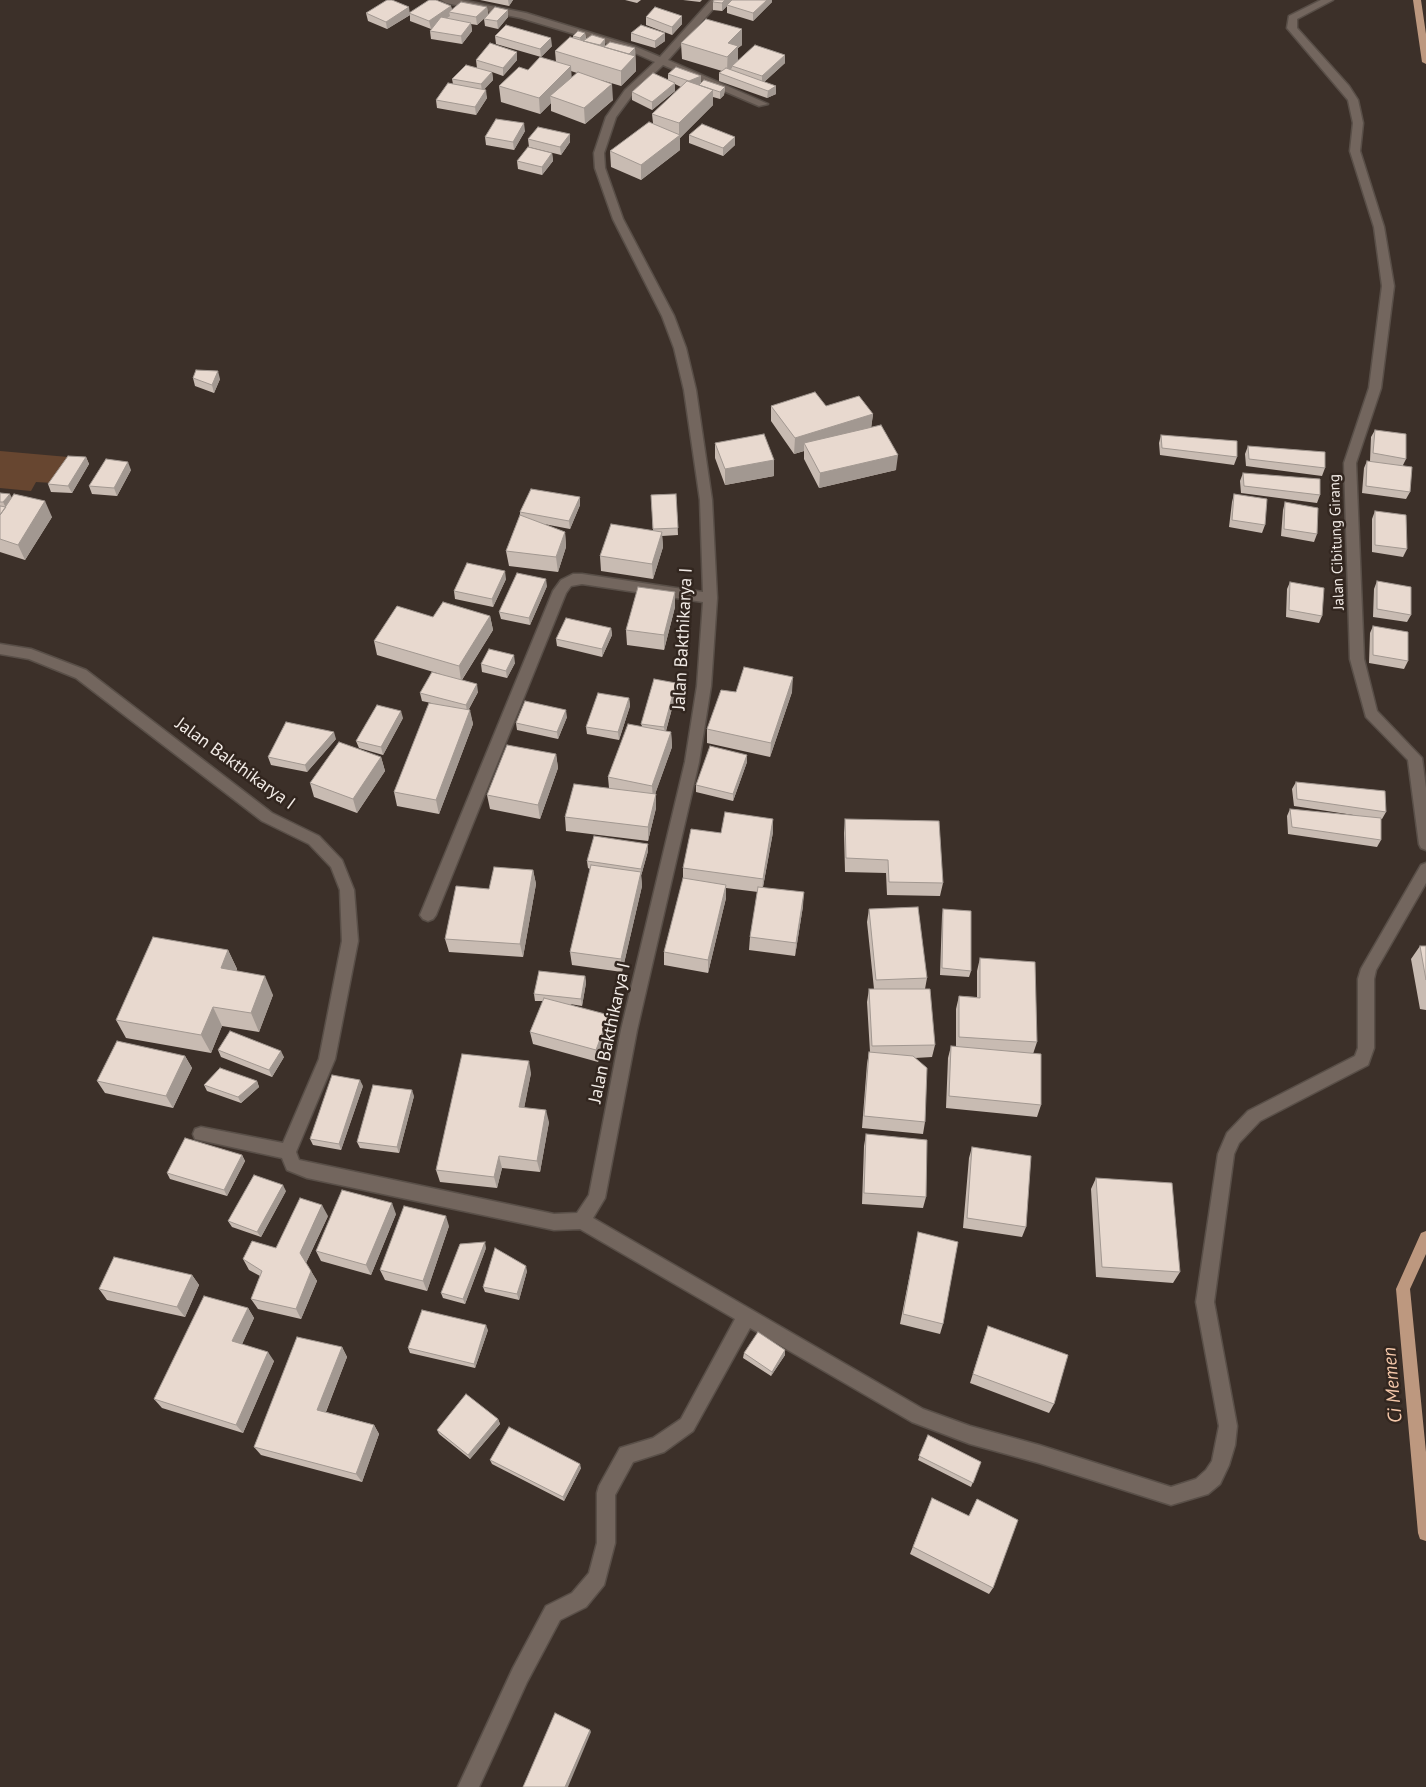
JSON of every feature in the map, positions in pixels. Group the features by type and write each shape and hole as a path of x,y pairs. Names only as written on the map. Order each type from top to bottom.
{"street":[{"path":"446,0 523,15 631,48 764,104"},
{"name":"Jalan Bakthikarya I","path":"582,1221 597,1198 630,1030 692,762 704,686 710,598 706,500 690,390 680,348 668,316 618,219 600,168 600,153 603,137 611,118 629,92 662,60 716,0"},
{"name":"Jalan Cibitung Girang","path":"1328,0 1292,18 1292,28 1342,84 1353,100 1358,123 1355,152 1379,227 1388,286 1375,388 1350,463 1357,659 1371,713 1415,758 1426,844"},
{"path":"428,915 560,591 566,583 574,579 582,579 710,598"},
{"name":"Jalan Bakthikarya I","path":"0,649 31,654 81,674 268,817 314,840 337,864 347,890 350,940 326,1059 288,1152"},
{"path":"201,1134 288,1152 293,1165 307,1170 554,1222 582,1221 918,1416 970,1435 1039,1454 1171,1496 1201,1487 1213,1477 1220,1465 1226,1445 1228,1426 1205,1302 1206,1282 1226,1154 1233,1138 1254,1116 1356,1065 1362,1060 1366,1048 1366,979 1369,969 1426,869"},
{"path":"468,1787 520,1675 553,1613 579,1600 597,1578 606,1543 606,1493 628,1455 658,1446 687,1425 746,1317"}],"shaded area":[{"path":"0,451 68,457 53,483 36,482 31,491 0,488"}],"building":[{"path":"387,0 392,0 409,7 386,22 366,13"},
{"path":"429,0 436,0 451,6 429,21 409,13"},
{"path":"714,0 725,0 722,3 713,2"},
{"path":"732,0 767,0 753,13 727,5"},
{"path":"461,2 487,7 476,17 449,12"},
{"path":"495,7 508,10 497,21 484,19"},
{"path":"655,7 682,16 672,27 646,17"},
{"path":"441,17 471,23 461,36 430,31"},
{"path":"706,19 742,29 728,43 738,46 727,57 681,43"},
{"path":"506,25 551,38 540,49 495,36"},
{"path":"641,25 665,33 655,41 631,33"},
{"path":"578,31 585,33 580,38 573,36"},
{"path":"592,35 605,39 600,45 583,41"},
{"path":"570,37 635,56 621,71 555,51"},
{"path":"610,42 635,48 629,54 604,47"},
{"path":"490,43 517,52 503,68 476,60"},
{"path":"755,45 785,55 762,76 732,66"},
{"path":"540,57 571,66 539,98 499,86 519,67 528,70"},
{"path":"466,65 492,72 481,84 452,79"},
{"path":"676,67 701,76 689,81 668,74"},
{"path":"726,68 776,86 768,91 719,73"},
{"path":"578,72 612,84 584,108 550,96"},
{"path":"653,73 675,83 652,102 632,92"},
{"path":"704,80 725,87 720,92 699,85"},
{"path":"687,81 713,90 679,123 652,114"},
{"path":"448,83 486,90 475,107 436,100"},
{"path":"496,119 524,123 513,142 485,137"},
{"path":"649,122 680,135 641,165 610,151"},
{"path":"702,124 735,137 723,148 689,135"},
{"path":"538,127 570,134 560,147 528,139"},
{"path":"528,147 552,153 542,167 517,161"},
{"path":"196,370 218,371 212,385 193,378"},
{"path":"815,392 826,406 859,396 873,414 795,438 771,406"},
{"path":"881,425 898,455 820,473 804,443"},
{"path":"1375,430 1406,434 1406,459 1373,453"},
{"path":"764,434 774,460 725,469 715,443"},
{"path":"1161,435 1237,441 1237,457 1162,448"},
{"path":"1248,446 1325,452 1325,468 1249,459"},
{"path":"68,456 86,457 68,486 48,484"},
{"path":"106,459 128,462 114,488 89,486"},
{"path":"1367,461 1412,467 1410,492 1366,486"},
{"path":"1243,473 1320,479 1320,495 1244,486"},
{"path":"531,489 580,497 569,521 520,512"},
{"path":"0,493 10,494 3,502 0,502"},
{"path":"14,494 45,501 18,545 0,539 0,515"},
{"path":"676,494 678,528 653,529 651,495"},
{"path":"1234,494 1267,499 1265,525 1232,520"},
{"path":"1285,502 1318,508 1317,534 1284,529"},
{"path":"0,506 6,507 0,515"},
{"path":"1375,511 1406,515 1407,549 1375,545"},
{"path":"520,515 565,532 556,557 506,551"},
{"path":"611,524 662,532 652,564 600,556"},
{"path":"467,563 505,571 492,599 454,591"},
{"path":"517,573 546,579 529,618 499,612"},
{"path":"1377,581 1411,587 1411,615 1377,609"},
{"path":"1290,582 1324,588 1322,616 1289,610"},
{"path":"638,587 675,592 664,635 626,630"},
{"path":"443,602 490,616 459,666 374,641 397,606 433,617"},
{"path":"566,618 611,628 602,649 556,639"},
{"path":"1373,626 1408,632 1408,661 1373,655"},
{"path":"489,649 514,655 506,671 481,664"},
{"path":"744,667 793,677 771,743 707,729 721,690 736,692"},
{"path":"432,672 477,684 466,705 420,693"},
{"path":"654,679 676,683 664,727 641,724"},
{"path":"598,693 629,698 618,732 586,727"},
{"path":"525,701 566,710 557,732 516,723"},
{"path":"429,703 470,710 436,800 394,792"},
{"path":"377,705 401,711 381,747 356,741"},
{"path":"286,722 334,732 305,765 268,757"},
{"path":"628,724 671,732 652,786 608,777"},
{"path":"339,742 381,757 353,799 310,783"},
{"path":"507,745 556,754 538,805 487,795"},
{"path":"710,746 747,755 733,794 696,785"},
{"path":"1296,782 1385,791 1386,812 1297,799"},
{"path":"574,784 656,794 648,827 565,817"},
{"path":"1290,809 1381,818 1381,840 1292,827"},
{"path":"725,812 773,819 763,879 683,868 691,829 721,833"},
{"path":"845,819 939,821 943,883 889,882 888,860 846,858"},
{"path":"594,836 648,844 641,869 587,861"},
{"path":"591,865 641,872 621,959 570,952"},
{"path":"494,867 533,870 520,944 445,939 456,886 489,889"},
{"path":"683,878 726,885 708,960 664,952"},
{"path":"758,887 804,892 796,943 750,937"},
{"path":"918,907 927,978 876,980 869,909"},
{"path":"943,909 971,911 971,971 942,968"},
{"path":"153,937 228,950 221,968 265,976 251,1013 213,1007 201,1035 116,1020"},
{"path":"1420,946 1426,946 1426,980"},
{"path":"980,958 1035,962 1037,1042 959,1037 959,996 980,998"},
{"path":"539,971 585,976 581,999 534,994"},
{"path":"869,989 930,989 935,1045 872,1046"},
{"path":"544,998 609,1015 596,1050 530,1032"},
{"path":"230,1031 281,1051 269,1070 218,1050"},
{"path":"117,1041 185,1056 166,1096 97,1081"},
{"path":"951,1046 1041,1054 1041,1105 949,1096"},
{"path":"869,1052 913,1056 927,1068 925,1122 864,1116"},
{"path":"462,1054 529,1061 519,1107 546,1110 537,1161 499,1156 494,1177 436,1170"},
{"path":"220,1068 257,1081 238,1097 204,1085"},
{"path":"332,1075 360,1080 339,1144 310,1139"},
{"path":"373,1085 412,1090 397,1147 357,1142"},
{"path":"866,1134 927,1140 926,1197 864,1193"},
{"path":"185,1138 242,1155 224,1190 167,1173"},
{"path":"972,1147 1031,1156 1026,1227 967,1218"},
{"path":"254,1175 283,1185 257,1232 228,1221"},
{"path":"1096,1178 1172,1183 1180,1272 1102,1267"},
{"path":"342,1190 392,1203 366,1265 316,1251"},
{"path":"300,1198 322,1205 300,1253 311,1271 296,1309 251,1299 262,1271 243,1259 252,1241 276,1248"},
{"path":"404,1206 446,1216 423,1281 380,1270"},
{"path":"918,1232 958,1242 943,1324 903,1314"},
{"path":"485,1242 463,1299 441,1293 460,1244"},
{"path":"495,1248 526,1266 517,1294 483,1287"},
{"path":"114,1257 192,1275 177,1307 99,1289"},
{"path":"204,1296 248,1308 232,1341 268,1352 236,1425 154,1399"},
{"path":"422,1310 486,1325 474,1364 408,1348"},
{"path":"988,1326 1068,1355 1054,1404 973,1374"},
{"path":"758,1332 785,1350 772,1372 744,1353"},
{"path":"297,1337 342,1347 317,1410 374,1425 356,1474 254,1447"},
{"path":"466,1394 498,1419 468,1455 437,1430"},
{"path":"509,1427 580,1464 563,1497 490,1460"},
{"path":"928,1435 981,1462 973,1483 919,1456"},
{"path":"932,1498 969,1516 977,1499 1018,1520 993,1588 913,1547"},
{"path":"555,1713 590,1730 565,1787 523,1787"}],"waterway":[{"name":"Ci Memen","path":"1417,0 1426,62"},
{"name":"Ci Memen","path":"1426,1238 1403,1289 1426,1533"}]}
